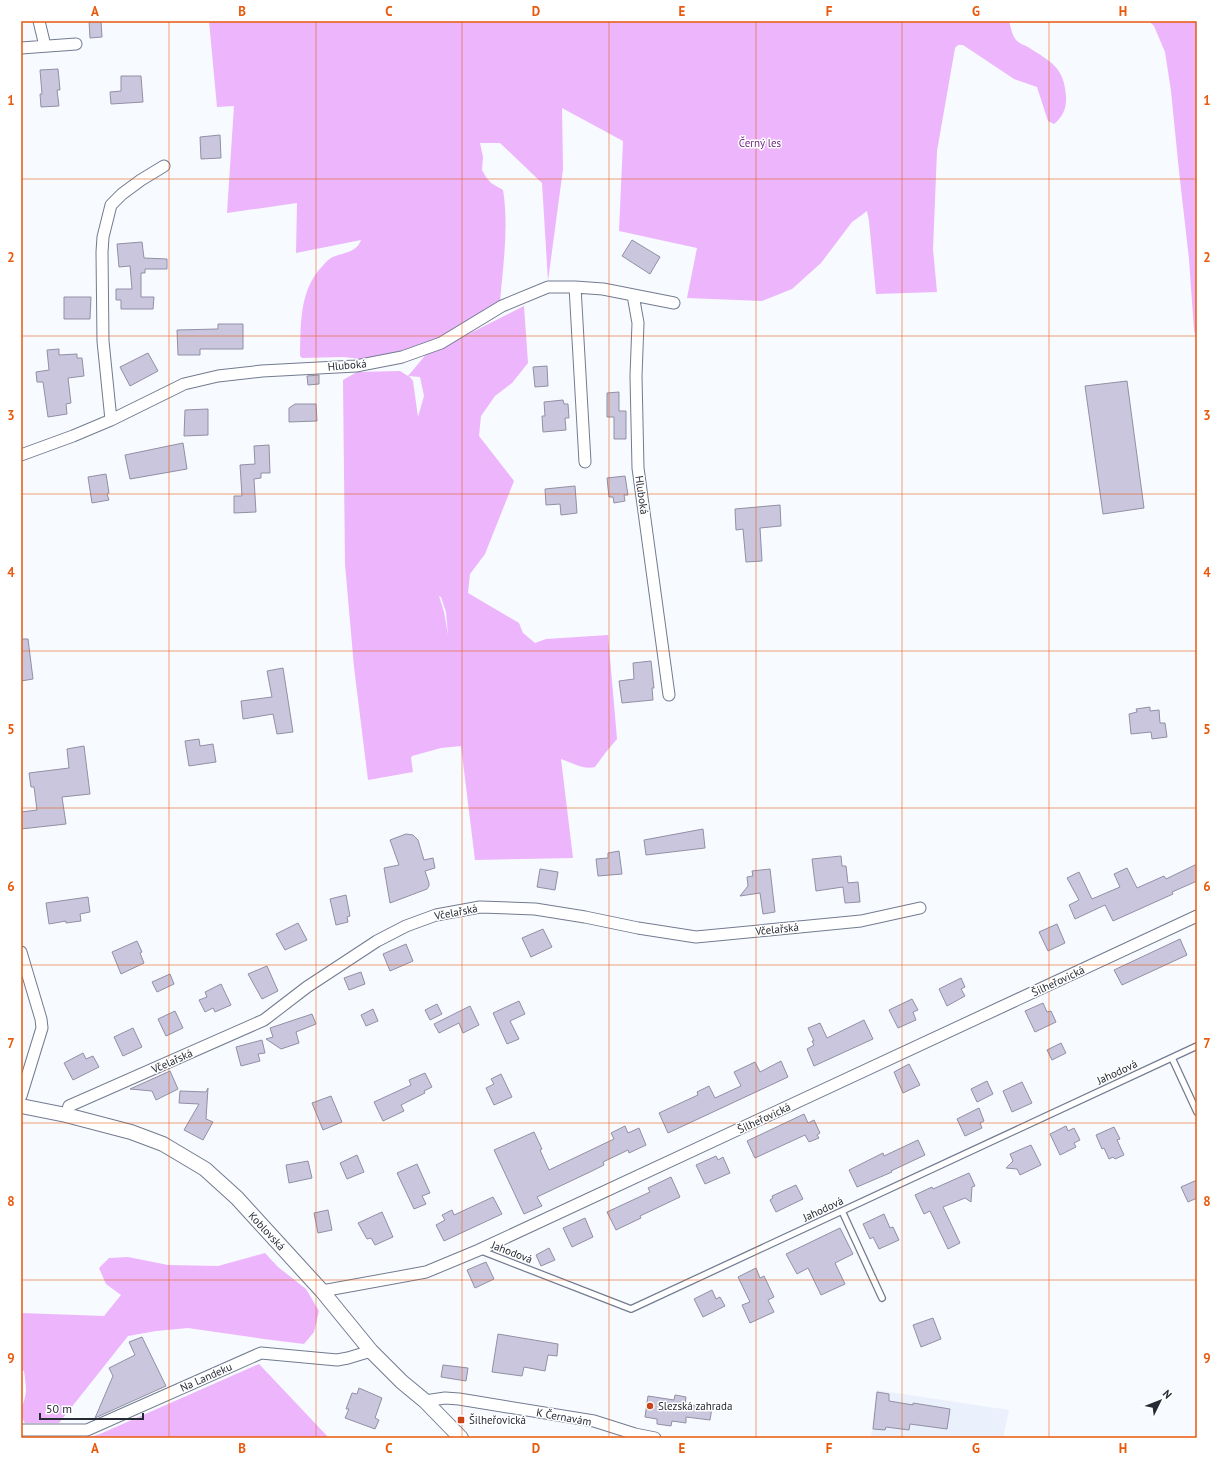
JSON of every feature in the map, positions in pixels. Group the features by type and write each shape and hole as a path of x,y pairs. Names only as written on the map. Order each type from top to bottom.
{"street":[{"path":"39,21 45,46"},
{"path":"21,48 76,44"},
{"path":"111,420 103,341 103,237 111,205 122,194 141,180 164,166"},
{"name":"Hluboká","path":"21,455 111,420 184,384 218,376 268,370 356,366 402,357 441,344 502,306 548,287 602,289 674,303"},
{"path":"575,287 585,462"},
{"name":"Hluboká","path":"633,295 638,323 636,376 638,468 669,695"},
{"name":"Včelařská","path":"66,1115 69,1106 264,1020 307,987 377,940 406,926 436,915 480,907 535,909 696,937 861,921 920,908"},
{"name":"Šilheřovická","path":"322,1291 426,1272 479,1250 1197,916"},
{"path":"21,952 41,1019 42,1028 21,1096"},
{"name":"Koblovská","path":"21,1106 66,1115 149,1138 177,1152 205,1170 237,1198 322,1291 371,1351 402,1382 425,1401 461,1438"},
{"name":"Na Landeku","path":"21,1430 87,1430 262,1353 338,1360 371,1351"},
{"name":"K Černavám","path":"425,1401 445,1398 459,1399 562,1415 594,1421 635,1434 656,1438"}],"lane":[{"name":"Jahodová","path":"479,1250 631,1309 1197,1046"},
{"path":"1172,1058 1197,1112"},
{"path":"842,1211 882,1298"}],"shaded area":[{"path":"876,1390 1009,1410 1003,1438 871,1438"}],"green space":[{"name":"Černý les","path":"209,21 1009,21 1017,41 1050,61 1055,66 1065,86 1066,104 1064,112 1054,124 1048,121 1037,87 1014,79 963,45 958,45 955,48 937,151 933,249 937,292 876,294 867,211 852,222 821,263 792,289 762,301 687,298 697,248 619,231 623,141 562,108 563,169 548,281 542,183 500,143 480,143 483,157 482,170 491,183 503,190 505,204 504,260 500,302 443,336 389,355 361,359 343,357 302,358 300,356 302,312 307,291 312,281 318,271 329,259 356,248 361,240 296,253 297,203 227,213 234,106 217,107"},
{"path":"1149,21 1197,21 1197,341 1194,330 1189,259 1171,91 1165,52 1154,26"},
{"path":"524,306 528,363 512,383 495,396 481,416 479,436 514,481 485,554 470,574 468,593 519,623 523,633 535,643 546,639 608,635 617,739 595,767 586,768 561,759 573,858 475,860 461,746 441,748 412,756 413,772 368,780 354,667 345,564 343,380 357,372 400,371 408,376 429,351 447,345","holes":["409,376 420,377 424,396 418,417 413,381","439,596 441,597 446,612 448,635 444,612"]},
{"path":"265,1253 278,1267 306,1289 319,1311 314,1332 304,1344 188,1328 156,1331 128,1336 59,1423 25,1423 22,1415 26,1384 24,1371 21,1370 21,1313 104,1316 121,1295 106,1284 99,1268 109,1258 128,1257 168,1265 218,1266"},
{"path":"259,1364 329,1438 87,1438 100,1434"}],"building":[{"path":"89,21 101,21 102,37 90,38"},
{"path":"58,69 60,90 57,90 59,106 41,107 40,94 42,94 40,70"},
{"path":"121,76 141,76 143,102 111,104 110,92 121,91"},
{"path":"220,135 221,158 201,159 200,137"},
{"path":"632,240 660,257 650,274 622,256"},
{"path":"142,242 144,258 167,259 167,269 145,269 145,273 141,273 141,297 154,297 153,309 121,309 121,300 116,300 116,289 132,289 130,266 119,267 117,244"},
{"path":"64,297 91,297 90,319 64,319"},
{"path":"218,324 243,324 243,349 200,349 200,355 178,355 177,330 218,329"},
{"path":"59,349 59,355 77,354 77,358 82,358 84,376 68,378 71,403 66,404 67,414 48,417 43,382 37,382 36,372 49,370 47,350"},
{"path":"148,353 158,371 130,386 120,367"},
{"path":"547,366 548,386 535,387 533,367"},
{"path":"319,375 319,384 308,385 307,376"},
{"path":"1127,381 1144,508 1103,514 1085,386"},
{"path":"619,392 619,411 626,411 626,439 614,439 614,417 607,417 607,393"},
{"path":"563,400 564,404 568,404 569,418 565,418 566,430 543,432 542,416 545,416 544,402"},
{"path":"295,404 316,404 317,421 289,422 289,408"},
{"path":"208,409 208,435 184,436 185,410"},
{"path":"183,443 187,469 130,479 125,455"},
{"path":"269,445 270,473 261,473 261,478 254,479 256,512 234,513 234,496 242,496 240,465 255,464 254,446"},
{"path":"106,474 109,493 107,494 109,500 92,503 88,477"},
{"path":"625,476 628,495 624,495 625,501 614,503 613,497 609,497 607,478"},
{"path":"575,486 577,513 561,515 560,504 546,505 545,489"},
{"path":"780,505 781,526 760,528 762,561 746,562 743,529 736,530 735,509"},
{"path":"21,639 28,639 33,679 21,681"},
{"path":"651,661 654,688 652,688 653,700 622,703 619,681 634,679 633,663"},
{"path":"283,668 293,732 277,734 273,714 243,719 241,701 272,697 267,671"},
{"path":"1150,707 1150,711 1159,710 1160,723 1165,723 1167,737 1152,739 1151,732 1131,734 1129,714 1137,712 1136,709"},
{"path":"199,739 200,746 213,744 216,762 189,766 185,741"},
{"path":"84,746 90,794 62,797 66,824 21,829 21,812 37,810 34,787 31,787 29,773 69,768 67,749"},
{"path":"703,829 705,848 646,855 644,840"},
{"path":"406,834 413,835 418,840 424,860 433,858 435,868 425,871 429,883 427,889 390,903 384,868 399,865 390,840"},
{"path":"619,851 622,874 598,876 596,859 608,858 608,853"},
{"path":"841,856 842,866 846,866 848,883 858,882 860,902 845,903 843,887 816,891 812,859"},
{"path":"1197,864 1197,881 1172,892 1173,894 1113,921 1105,905 1075,919 1069,905 1079,900 1067,878 1079,872 1092,899 1120,887 1114,874 1127,868 1137,888 1164,876 1166,879"},
{"path":"540,869 558,872 555,890 537,887"},
{"path":"770,869 775,912 763,914 760,893 740,896 748,886 747,877 753,876 752,871"},
{"path":"346,895 350,916 347,917 348,922 336,925 330,899"},
{"path":"88,897 90,912 80,914 81,921 66,923 66,921 49,924 46,903"},
{"path":"298,923 307,940 285,950 276,934"},
{"path":"1057,924 1065,943 1048,951 1039,932"},
{"path":"543,929 552,947 531,957 522,938"},
{"path":"1180,939 1187,955 1122,985 1114,970"},
{"path":"137,941 142,952 140,953 144,963 121,974 112,952"},
{"path":"406,944 413,961 390,971 383,954"},
{"path":"267,966 278,991 262,999 248,974"},
{"path":"361,972 365,984 349,990 344,978"},
{"path":"170,974 174,984 157,992 152,982"},
{"path":"961,978 965,987 961,989 965,996 947,1006 939,989"},
{"path":"221,984 231,1005 215,1012 213,1008 205,1012 199,1000 207,997 205,992"},
{"path":"912,999 918,1010 913,1012 916,1020 898,1028 889,1010"},
{"path":"519,1001 525,1014 510,1021 519,1039 507,1044 493,1013"},
{"path":"1043,1003 1047,1012 1051,1011 1056,1022 1035,1032 1025,1011"},
{"path":"437,1004 442,1014 430,1020 425,1010"},
{"path":"470,1006 479,1025 463,1033 459,1023 439,1033 434,1024"},
{"path":"373,1009 378,1021 366,1026 361,1015"},
{"path":"175,1011 183,1028 166,1036 158,1019"},
{"path":"312,1014 316,1024 296,1032 299,1043 281,1049 266,1039 273,1037 270,1028"},
{"path":"864,1020 873,1039 814,1066 807,1049 814,1045 812,1041 814,1041 808,1028 820,1023 827,1038"},
{"path":"133,1028 142,1047 123,1056 114,1037"},
{"path":"262,1040 265,1053 258,1054 260,1061 241,1066 236,1047"},
{"path":"1061,1043 1066,1053 1052,1060 1047,1050"},
{"path":"83,1053 86,1059 93,1056 99,1067 73,1080 64,1063"},
{"path":"781,1061 788,1077 668,1133 659,1113 698,1095 697,1092 709,1086 715,1098 741,1086 734,1072 755,1062 760,1072"},
{"path":"909,1064 920,1085 903,1093 894,1072"},
{"path":"170,1071 178,1089 156,1100 152,1091 130,1089"},
{"path":"425,1073 432,1087 424,1091 425,1093 401,1105 404,1111 383,1121 374,1102 411,1085 409,1080"},
{"path":"501,1074 512,1097 494,1105 486,1088 494,1084 491,1079"},
{"path":"987,1081 993,1094 977,1102 971,1089"},
{"path":"1022,1082 1032,1103 1012,1112 1003,1091"},
{"path":"208,1088 206,1119 213,1122 203,1140 184,1130 199,1104 179,1103 180,1091 206,1092"},
{"path":"331,1096 342,1122 323,1130 312,1103"},
{"path":"979,1108 984,1121 980,1123 982,1128 965,1136 957,1119"},
{"path":"804,1114 808,1123 814,1120 820,1133 817,1135 819,1138 809,1142 805,1135 755,1158 747,1141"},
{"path":"625,1126 628,1133 639,1128 646,1145 629,1153 628,1150 603,1162 604,1165 537,1197 542,1206 524,1214 494,1150 534,1132 549,1170 614,1139 611,1133"},
{"path":"1066,1126 1068,1131 1074,1128 1080,1140 1074,1143 1076,1147 1060,1155 1050,1134"},
{"path":"1114,1127 1120,1139 1117,1140 1124,1155 1115,1159 1113,1157 1109,1159 1104,1148 1102,1149 1096,1135"},
{"path":"918,1140 925,1155 891,1171 892,1172 857,1187 849,1170 883,1153 884,1156"},
{"path":"1031,1145 1041,1165 1020,1175 1017,1169 1006,1168 1013,1161 1010,1154"},
{"path":"357,1155 364,1172 347,1179 340,1163"},
{"path":"716,1156 718,1160 723,1157 730,1173 705,1184 696,1165"},
{"path":"308,1161 312,1178 289,1183 286,1165"},
{"path":"417,1164 430,1193 422,1196 426,1204 414,1209 397,1173"},
{"path":"969,1173 975,1186 972,1187 971,1202 965,1198 943,1207 960,1243 948,1249 930,1211 924,1214 915,1195 932,1187 933,1189"},
{"path":"671,1177 680,1197 640,1216 641,1218 616,1230 607,1212 650,1192 648,1188"},
{"path":"1197,1180 1197,1198 1188,1202 1181,1187"},
{"path":"796,1185 803,1199 776,1212 770,1200 773,1198 772,1196"},
{"path":"493,1197 502,1214 444,1241 436,1225 445,1220 442,1215 452,1210 454,1215"},
{"path":"328,1210 332,1230 318,1233 314,1213"},
{"path":"382,1212 393,1237 375,1245 371,1238 367,1239 358,1223"},
{"path":"884,1214 890,1228 893,1227 899,1240 879,1249 873,1237 870,1239 863,1224"},
{"path":"585,1218 593,1237 572,1247 563,1228"},
{"path":"840,1228 853,1254 835,1263 845,1284 821,1295 808,1268 797,1274 786,1254"},
{"path":"549,1248 555,1260 541,1266 536,1255"},
{"path":"486,1262 494,1279 475,1288 467,1270"},
{"path":"756,1268 760,1278 764,1276 774,1297 768,1300 774,1312 750,1323 742,1305 750,1302 738,1277"},
{"path":"712,1290 716,1299 720,1297 725,1306 703,1317 694,1299"},
{"path":"933,1318 941,1339 921,1347 913,1325"},
{"path":"498,1334 558,1344 557,1356 548,1355 545,1371 524,1367 522,1376 492,1372"},
{"path":"142,1337 166,1386 95,1418 113,1376 109,1368 135,1355 129,1342"},
{"path":"443,1365 468,1368 466,1381 441,1377"},
{"path":"359,1388 382,1398 375,1418 379,1420 375,1429 345,1418 349,1409 346,1409 352,1393 357,1394"},
{"path":"877,1392 889,1394 889,1401 950,1409 947,1429 910,1424 909,1430 886,1427 885,1430 873,1429"},
{"path":"675,1395 686,1397 685,1404 712,1408 710,1420 686,1417 686,1423 672,1421 671,1426 657,1424 657,1419 645,1417 648,1396 674,1400"}],"place":[{"name":"Slezská zahrada","path":"650,1406"},
{"name":"Šilheřovická","path":"461,1420"}]}
